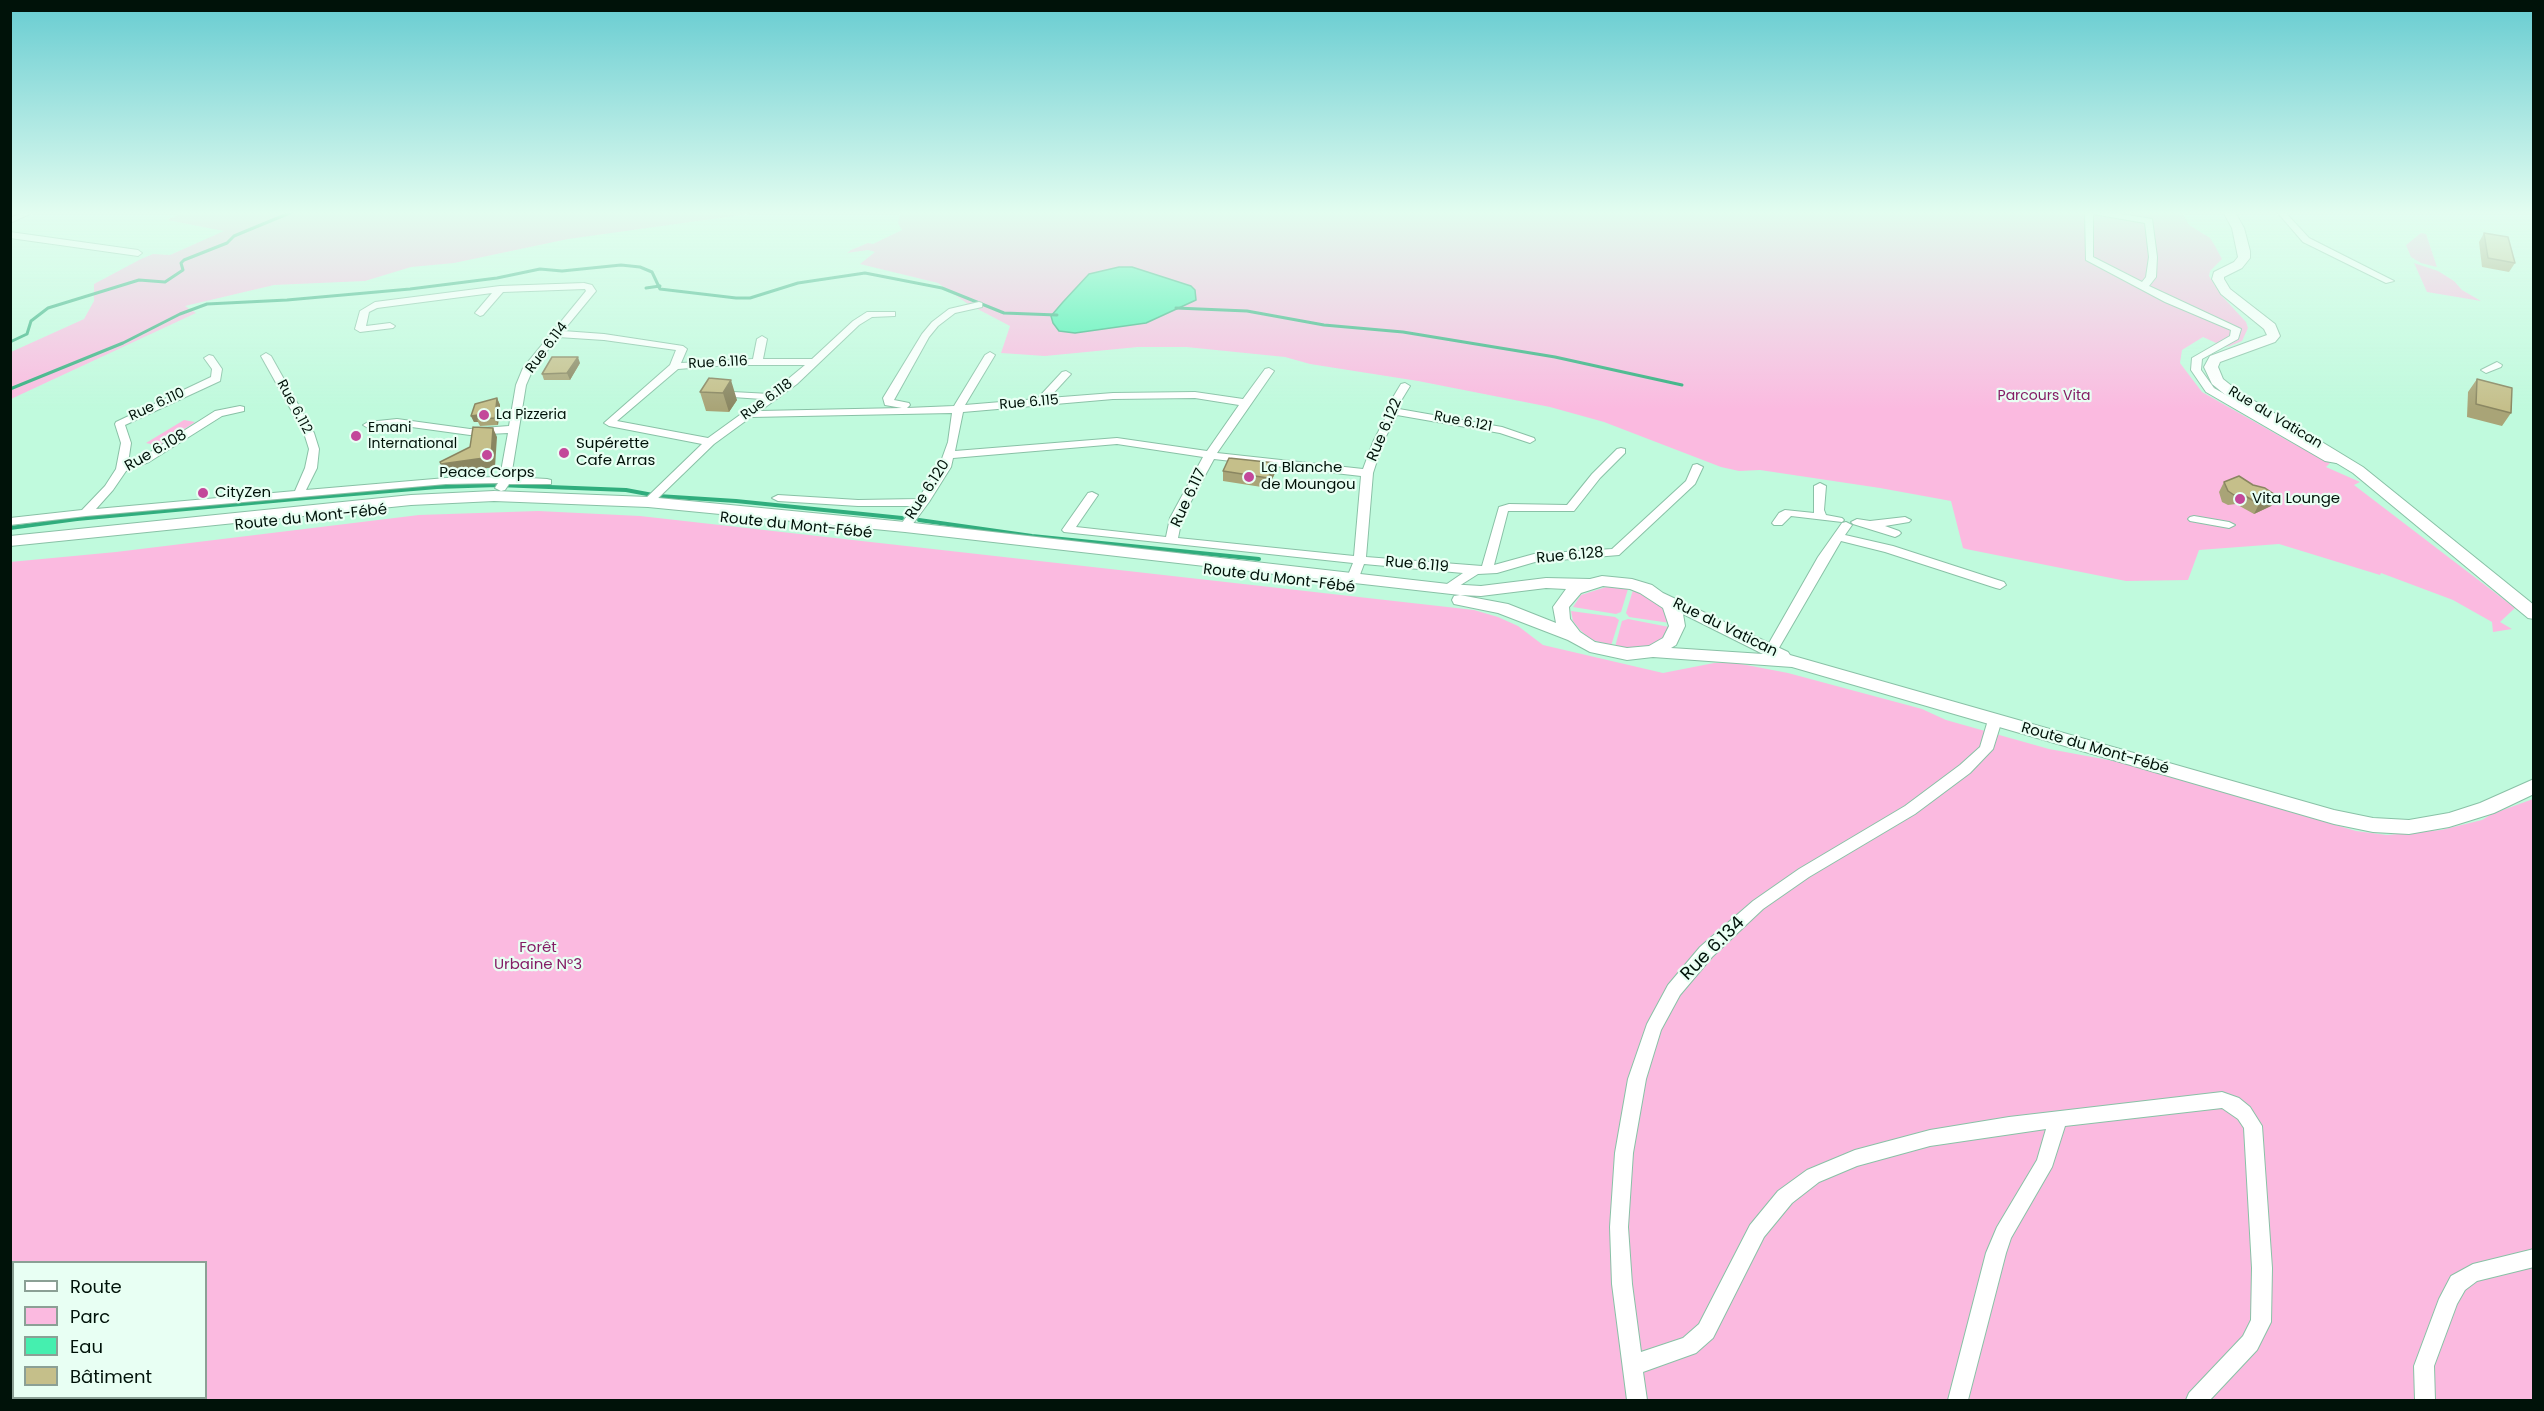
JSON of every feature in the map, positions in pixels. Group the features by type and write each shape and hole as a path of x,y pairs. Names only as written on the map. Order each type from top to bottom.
{"street":[{"path":"2128,278 2168,300 2236,330 2235,337 2197,358 2196,370 2210,390 2219,398 2329,459 2349,464"},
{"path":"2144,286 2150,278"},
{"name":"Rue du Vatican","path":"2218,278 2225,291 2271,327 2274,336 2215,359 2211,367 2217,381 2234,394 2349,464 2384,489 2534,614"},
{"path":"2385,278 2389,280"},
{"name":"Rue 6.114","path":"494,496 505,480 521,385 528,368 591,291 589,287 500,289"},
{"path":"480,313 500,289"},
{"path":"390,326 360,329 365,311 375,305 500,289"},
{"path":"930,409 889,402 888,398 899,376 934,324 952,311 979,305"},
{"name":"Rue 6.118","path":"648,502 710,442 774,397 856,323 870,314 892,314"},
{"path":"557,334 604,337 680,348 682,349 675,366"},
{"path":"757,362 762,339"},
{"name":"Rue 6.120","path":"904,527 951,455 958,409 990,355"},
{"name":"Rue 6.112","path":"267,356 309,433 314,449 311,468 298,494"},
{"name":"Rue 6.110","path":"122,469 126,443 122,422 216,379 217,369 209,358"},
{"name":"Rue 6.116","path":"710,442 610,425 611,420 651,389 675,366 814,362"},
{"path":"2486,370 2497,365"},
{"path":"1269,371 1210,455 1367,473"},
{"path":"1040,402 1066,374"},
{"name":"Rue 6.122","path":"1352,580 1360,560 1367,473 1395,404 1405,386"},
{"path":"718,393 774,397"},
{"name":"Rue 6.115","path":"749,414 958,409 1113,396 1195,395 1246,403"},
{"name":"Rue 6.108","path":"86,513 109,488 122,469 145,460 219,413 240,410"},
{"name":"Rue 6.121","path":"1394,411 1502,430 1530,440"},
{"path":"368,425 397,422 470,432 513,429"},
{"name":"Rue 6.117","path":"951,455 1117,441 1210,455 1176,519 1171,541 1360,560"},
{"path":"1481,571 1503,509 1509,507 1570,509 1596,476 1622,451"},
{"name":"Rue 6.128","path":"1448,589 1481,571 1534,558 1615,552 1690,482 1697,467"},
{"path":"10,522 86,513 446,481 547,482"},
{"path":"1820,486 1818,510 1822,517"},
{"path":"1092,495 1068,530 1171,541"},
{"name":"Route du Mont-Fébé","path":"10,541 327,507 494,496 648,502 904,527 1202,560 1352,580 1448,589 1481,591 1546,583 1588,584"},
{"path":"778,498 874,504 922,502"},
{"name":"Route du Mont-Fébé","path":"10,548 410,508 507,504 561,505 899,536 1479,602 1502,608 1574,636"},
{"path":"1778,524 1783,514 1789,512 1895,533"},
{"path":"2194,519 2229,525"},
{"path":"1771,650 1824,557 1853,523 1905,520"},
{"path":"1840,537 1889,549 2000,585"},
{"name":"Rue 6.119","path":"1360,560 1481,571"},
{"path":"1617,581 1632,584 1658,595 1669,604 1675,615 1677,626 1670,640 1653,651 1627,654 1590,646 1574,636 1562,619 1561,607 1570,593 1588,584 1617,581"},
{"name":"Rue du Vatican","path":"1658,595 1792,661"},
{"name":"Route du Mont-Fébé","path":"1653,651 1691,656 1792,661 2334,817 2381,826 2409,827 2449,820 2487,808 2534,786"},
{"name":"Rue 6.134","path":"1637,1401 1622,1284 1619,1227 1624,1153 1637,1079 1653,1029 1674,990 1706,952 1758,905 1804,873 1910,810 1965,769 1986,748 1995,720"},
{"path":"1633,1365 1689,1346 1706,1331 1757,1231 1785,1197 1813,1176 1856,1158 1930,1138 2058,1119 2222,1100 2233,1104 2244,1113 2253,1126 2262,1268 2261,1322 2250,1342 2196,1401"},
{"path":"1958,1401 1996,1253 2004,1233 2046,1161 2058,1119"},
{"path":"2425,1401 2424,1366 2449,1299 2458,1283 2473,1273 2534,1258"}],"green space":[{"path":"106,278 375,278 365,281 274,285 185,306 196,313 11,399 11,352 84,319 94,301 94,284"},
{"name":"Parcours Vita","path":"917,278 2210,278 2221,295 2246,322 2248,328 2242,341 2230,346 2225,347 2203,337 2182,350 2180,363 2202,392 2292,443 2331,462 2326,467 2360,482 2354,485 2515,608 2500,622 2512,629 2493,632 2492,622 2453,600 2381,573 2380,575 2279,544 2199,550 2188,580 2126,581 1966,549 1963,548 1951,501 1760,470 1739,471 1721,467 1604,422 1550,407 1418,381 1310,364 1285,357 1186,347 1138,347 1045,356 1001,353 1010,326 968,304 938,283"},
{"path":"2421,278 2449,278 2462,290 2481,301 2427,292"},
{"path":"184,420 195,422 159,446 146,443"},
{"name":"Forêt Urbaine N°3","path":"538,511 640,516 1474,610 1518,626 1543,645 1663,673 1714,663 1736,663 1788,673 1922,709 1946,720 2049,749 2130,764 2356,831 2387,835 2441,830 2482,820 2533,799 2533,1400 11,1400 10,562 116,552 419,515"},
{"path":"1606,587 1628,589 1621,612 1616,614 1573,607 1581,595"},
{"path":"1633,590 1660,604 1667,613 1670,623 1629,617 1626,613"},
{"path":"1571,611 1615,617 1619,620 1611,646 1590,639 1573,621"},
{"path":"1628,619 1669,627 1668,632 1661,640 1650,646 1615,647 1622,621"}],"water":[{"path":"1085,278 1166,278 1191,286 1195,290 1196,300 1146,323 1075,333 1059,331 1053,323 1051,316"}],"building":[{"path":"552,357 578,357 567,373 542,374"},
{"path":"709,378 731,380 723,393 700,392"},
{"path":"2477,379 2512,388 2511,413 2476,404"},
{"path":"497,398 495,418 477,419 478,415 471,416 475,404"},
{"path":"473,427 493,428 491,457 441,464 440,462 470,447"},
{"path":"1229,458 1276,463 1268,478 1223,471"},
{"path":"2239,476 2277,496 2259,504 2242,494 2234,495 2228,491 2224,482"}],"waterway":[{"path":"10,342 27,334 31,321 48,308 139,280 165,282 171,278"},
{"path":"10,389 123,343 180,314 207,304 287,300 410,289 498,278"},
{"path":"655,278 659,286"},
{"path":"659,286 660,289 750,298 798,283 833,278"},
{"path":"890,278 942,288 1004,313 1057,315"},
{"path":"646,288 659,286"},
{"path":"1176,308 1247,311 1324,325 1403,332 1555,357 1682,385"},
{"path":"10,528 77,519 306,498 437,487 498,485 626,490 658,496 736,501 902,518"},
{"path":"919,520 1032,536 1259,559"}],"place":[{"name":"La Pizzeria","path":"484,415"},
{"name":"Emani International","path":"356,436"},
{"name":"Supérette Cafe Arras","path":"564,453"},
{"name":"Peace Corps","path":"487,455"},
{"name":"La Blanche de Moungou","path":"1249,477"},
{"name":"CityZen","path":"203,493"},
{"name":"Vita Lounge","path":"2240,499"}]}
